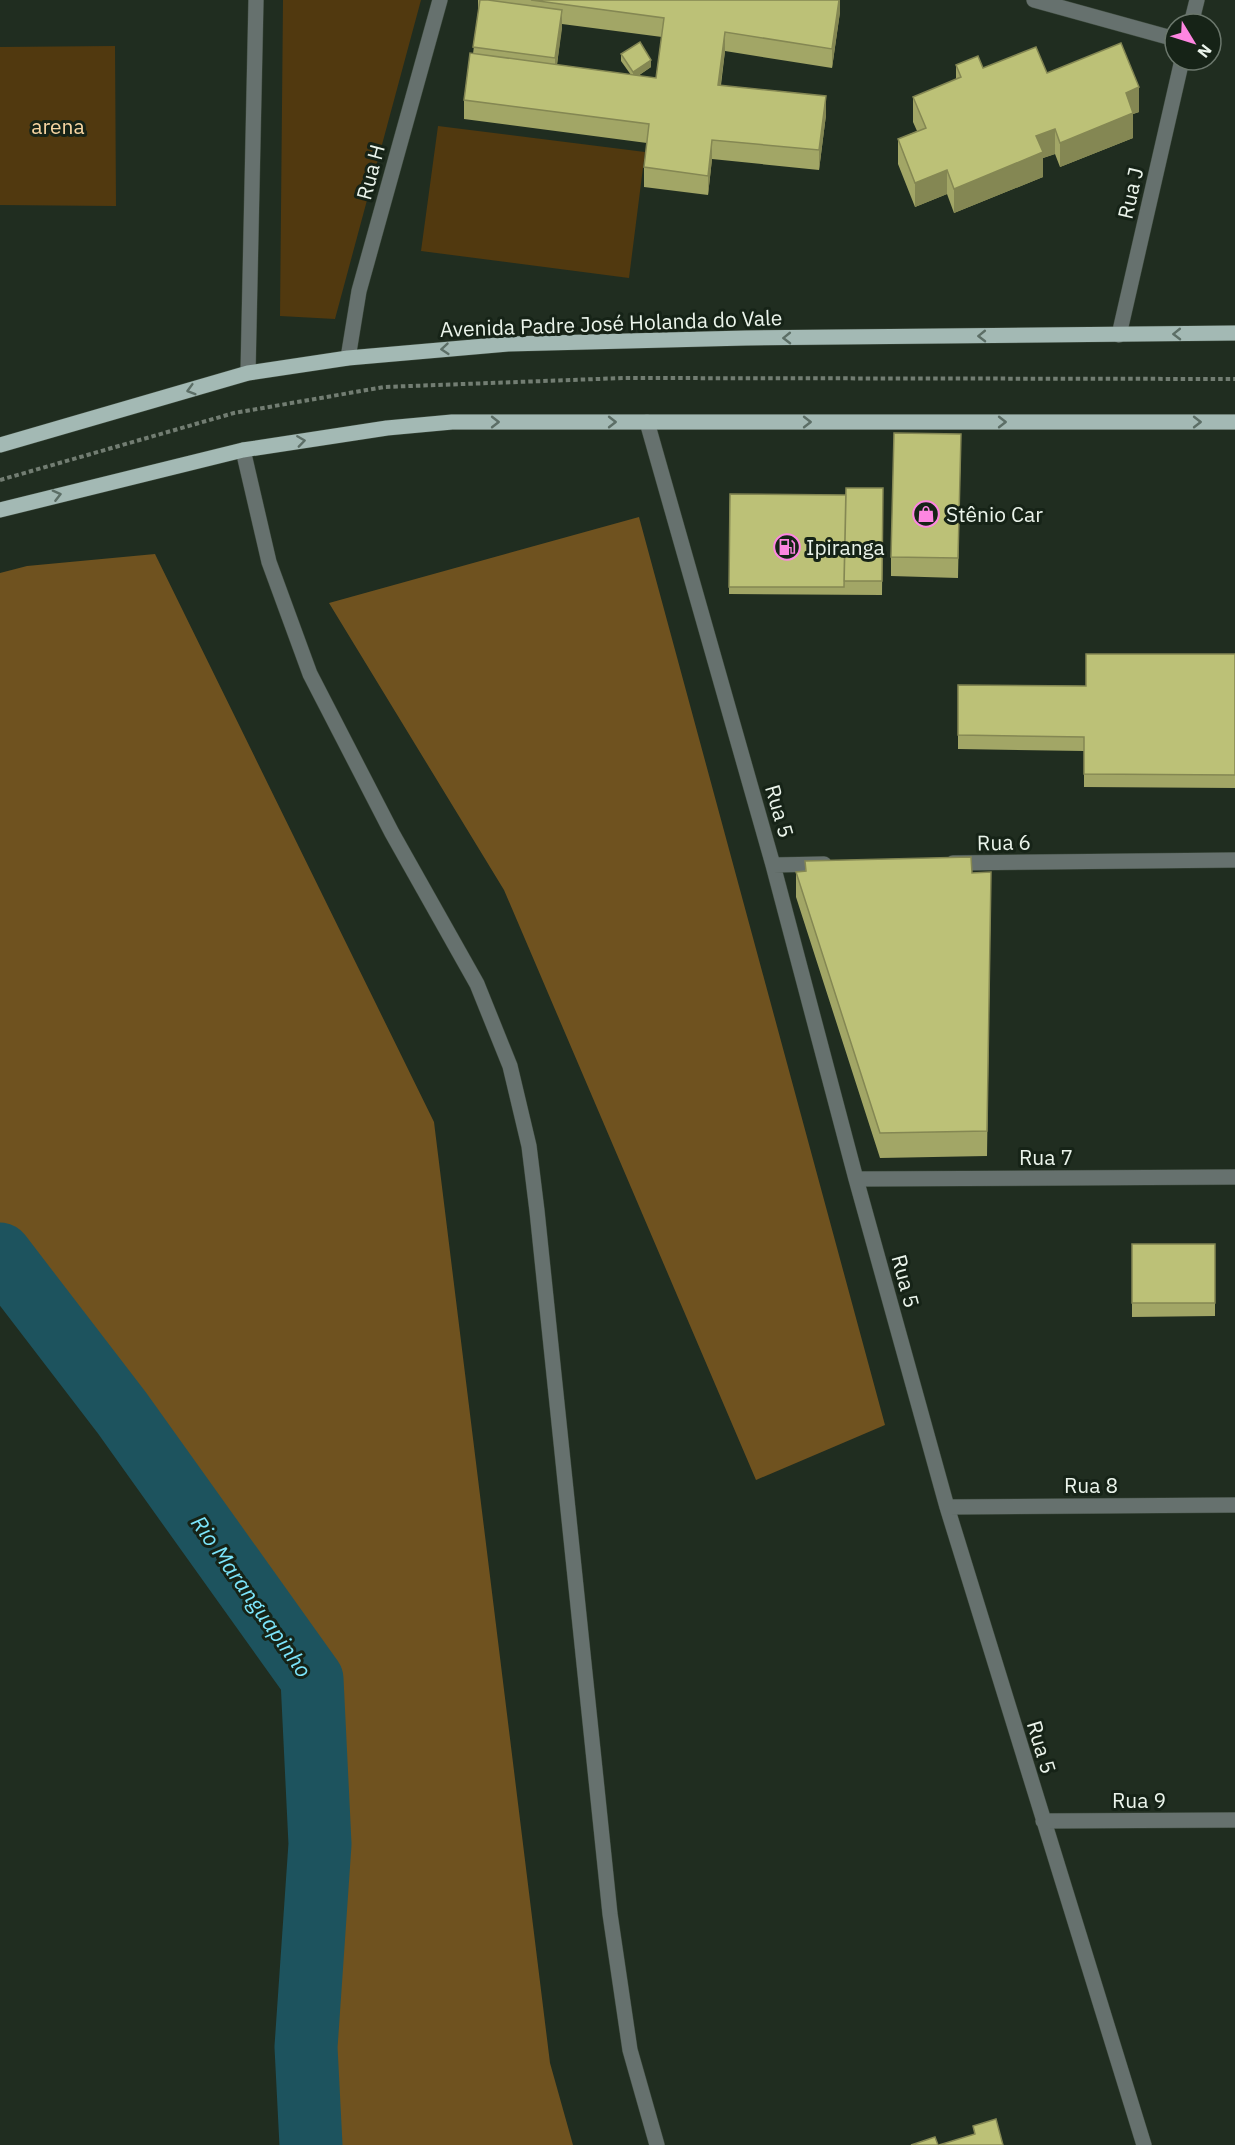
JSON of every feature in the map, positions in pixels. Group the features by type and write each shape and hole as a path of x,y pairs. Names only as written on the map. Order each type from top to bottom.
{"main road":[{"name":"Avenida Padre José Holanda do Vale","path":"0,445 248,374 348,358 508,344 746,338 1235,333"},
{"path":"0,510 243,450 387,428 452,422 1235,422"}],"street":[{"path":"248,374 256,0"},
{"name":"Rua H","path":"348,358 359,291 440,0"},
{"path":"1034,0 1163,36"},
{"name":"Rua J","path":"1119,335 1179,72"},
{"name":"Rua 5","path":"647,422 774,865 856,1179 947,1507 1144,2145"},
{"path":"243,450 269,562 310,674 392,833 477,984 510,1066 529,1146 537,1211 610,1914 630,2050 657,2145"},
{"name":"Rua 6","path":"939,863 1235,860"},
{"path":"774,865 844,864"},
{"name":"Rua 7","path":"856,1179 1235,1178"},
{"name":"Rua 8","path":"947,1507 1235,1505"},
{"name":"Rua 9","path":"1043,1821 1235,1820"}],"green space":[{"path":"283,0 421,0 335,319 280,316"},
{"name":"arena","path":"115,46 116,206 0,205 0,47"},
{"path":"438,126 645,152 629,278 421,251"}],"shaded area":[{"path":"639,517 885,1425 756,1480 504,890 329,603"},
{"path":"155,554 434,1122 550,2063 573,2145 311,2145 306,2047 320,1844 312,1679 122,1413 0,1254 0,573 27,566"}],"building":[{"path":"480,0 562,10 555,58 473,47"},
{"path":"531,0 839,0 832,49 725,32 718,85 826,96 819,150 712,140 708,176 644,167 649,124 464,100 470,53 656,78 664,18"},
{"path":"640,42 651,60 633,72 621,54"},
{"path":"1121,43 1139,87 1126,93 1133,113 1060,143 1055,129 1036,136 1043,152 954,189 947,170 915,183 898,139 926,128 913,97 961,77 956,65 978,56 983,68 1036,47 1047,73"},
{"name":"Stênio Car","path":"894,433 961,434 958,558 891,557"},
{"path":"846,488 883,488 882,581 844,581"},
{"name":"Ipiranga","path":"730,494 846,495 844,587 729,587"},
{"path":"1086,654 1235,654 1235,775 1084,774 1084,737 958,735 958,685 1086,686"},
{"path":"971,857 972,873 991,872 987,1131 880,1133 796,872 806,871 805,861"},
{"path":"1132,1244 1215,1244 1215,1303 1132,1303"},
{"path":"996,2119 1003,2145 939,2145 975,2134 973,2126"},
{"path":"935,2137 938,2145 911,2145"}],"waterway":[{"name":"Rio Maranguapinho","path":"0,1254 122,1413 312,1679 320,1844 306,2047 311,2145"}],"place":[{"name":"Stênio Car","path":"926,514"},
{"name":"Ipiranga","path":"787,547"}]}
